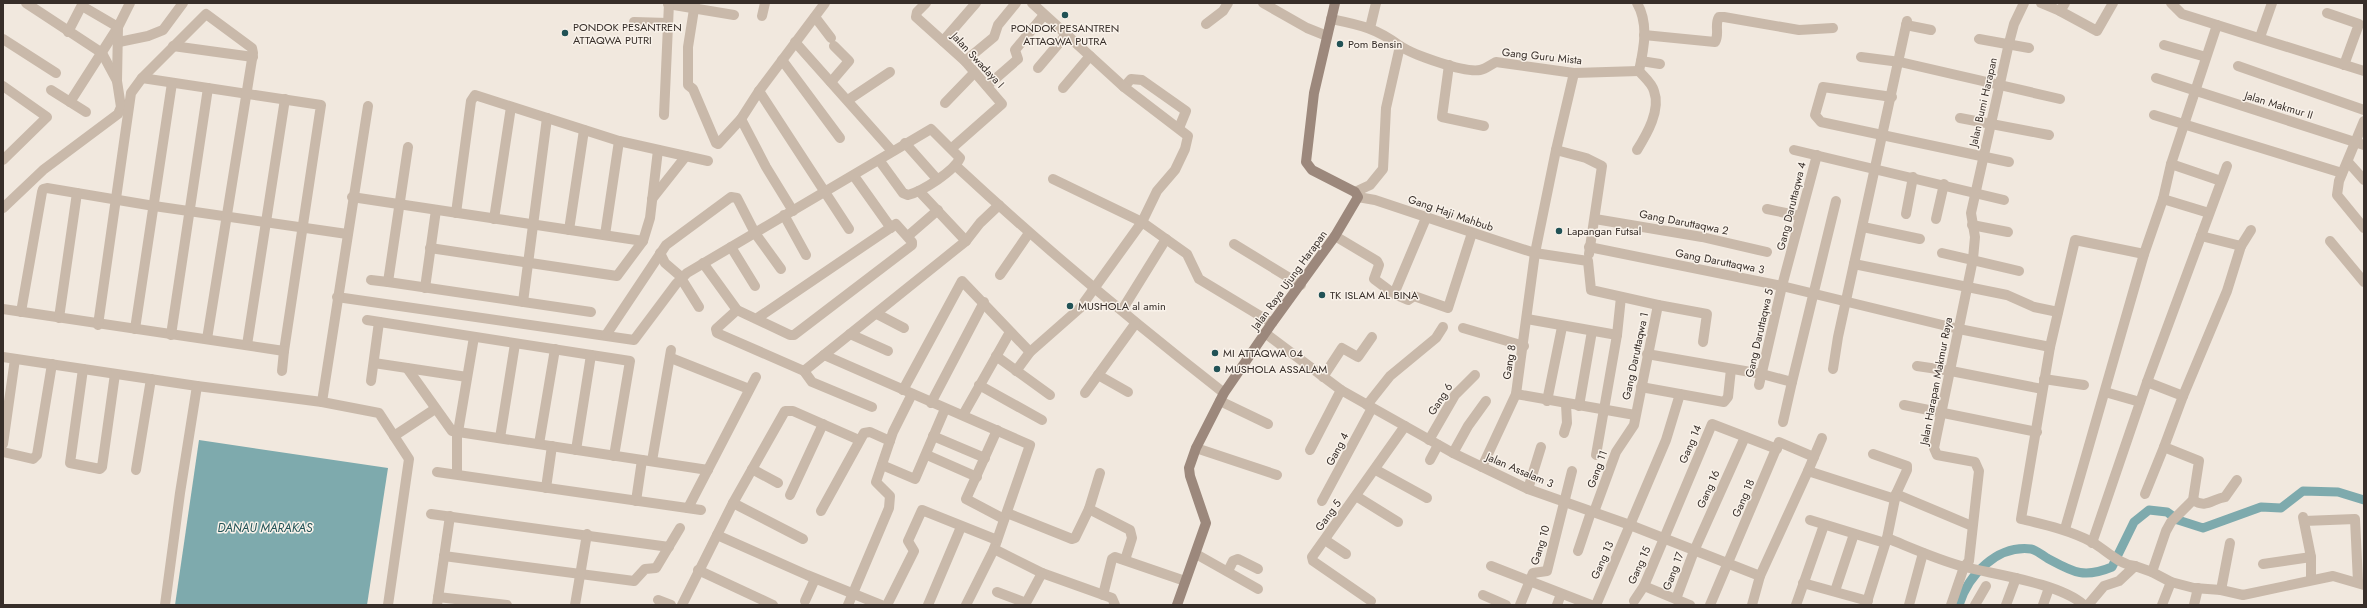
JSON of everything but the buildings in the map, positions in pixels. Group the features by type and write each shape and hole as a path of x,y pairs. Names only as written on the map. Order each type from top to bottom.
{"street":[{"path":"70,102 118,27 130,3"},
{"path":"119,42 148,36 162,30 182,3"},
{"path":"664,115 668,3 694,6 734,15"},
{"path":"762,16 765,3"},
{"path":"694,6 688,47 688,85 693,89 716,143 721,143 741,119 759,91 825,3"},
{"name":"Jalan Swadaya I","path":"926,3 917,12 916,17 965,61 1002,106 952,148"},
{"path":"943,41 976,3"},
{"path":"965,61 994,36 998,25 1016,3"},
{"path":"1016,371 1030,352 1070,319 1094,288 1142,222 1157,191 1175,170 1185,149 1188,136 1124,87 1032,3"},
{"path":"1206,24 1223,11 1228,3"},
{"path":"1263,3 1307,28 1327,36"},
{"path":"1335,3 1314,94 1306,162 1312,170 1356,195 1370,185 1384,169 1386,108 1400,46"},
{"path":"1370,28 1376,3"},
{"path":"1636,3 1643,15 1644,35 1638,71 1654,91 1652,122 1637,150"},
{"name":"Jalan Bumi Harapan","path":"1973,259 1974,238 1972,225 1975,194 2009,43 2023,3"},
{"path":"2041,3 2063,7 2097,31 2113,3"},
{"path":"2260,37 2272,3"},
{"path":"31,4 68,32 102,53 117,81"},
{"path":"68,32 82,4 118,27"},
{"path":"2174,6 2217,25 2260,37 2364,71"},
{"path":"2327,13 2358,24 2344,64"},
{"path":"98,325 130,93 142,78 206,14 252,48 253,57 207,339"},
{"path":"987,86 1018,59 1015,50 1044,15"},
{"path":"814,17 849,61 831,82"},
{"path":"1644,35 1715,42 1717,21 1719,18 1724,17 1799,30 1833,28"},
{"name":"Gang Guru Mista","path":"1331,18 1370,28 1383,33 1408,52 1472,71 1486,68 1496,62 1574,73 1638,71"},
{"path":"634,22 668,23"},
{"path":"1833,369 1854,264 1882,135 1900,62 1907,23 1931,30"},
{"path":"2065,529 2144,254 2163,199 2171,164 2217,25"},
{"path":"3,208 43,170 118,114 121,107 117,81 119,42 118,27"},
{"path":"1038,68 1066,35"},
{"path":"3,39 56,73"},
{"path":"1979,39 2009,43 2029,48"},
{"path":"795,42 892,151"},
{"path":"2164,45 2206,57"},
{"path":"173,46 253,57"},
{"path":"1063,88 1090,56"},
{"path":"1861,57 1900,62 1999,83 2060,99"},
{"path":"782,60 840,138"},
{"path":"1641,60 1660,64"},
{"path":"1449,65 1442,118 1484,126"},
{"path":"2238,66 2364,110"},
{"path":"848,100 890,72"},
{"path":"945,102 974,73"},
{"name":"Gang 8","path":"1482,467 1516,394 1524,346 1535,253 1556,150 1574,73"},
{"path":"142,78 285,99 321,106 282,371"},
{"name":"Jalan Makmur II","path":"2156,78 2360,144"},
{"path":"1124,87 1131,79 1142,80 1186,111 1179,128"},
{"path":"135,329 172,83"},
{"path":"3,86 47,117 3,160"},
{"path":"1892,97 1828,86 1822,87 1820,90 1815,115 1817,120 2009,162"},
{"path":"171,335 208,88"},
{"path":"51,90 86,112"},
{"path":"759,91 824,193 849,228"},
{"path":"456,213 472,96 474,95 619,141 708,161"},
{"path":"247,345 285,99"},
{"path":"322,402 352,200 368,106"},
{"path":"494,218 511,107"},
{"path":"2154,115 2342,173"},
{"path":"523,302 547,118"},
{"path":"1960,118 2049,135"},
{"path":"741,119 766,167 806,254"},
{"path":"2364,122 2360,144 2342,173 2338,198 2364,228"},
{"path":"338,297 634,340 682,279 703,263 854,176 905,143 931,129 952,148 960,158 956,166 919,191 905,194 880,160"},
{"path":"569,230 584,130"},
{"path":"605,236 619,141"},
{"path":"905,143 937,179"},
{"path":"388,282 401,206 408,147"},
{"path":"430,248 617,276 643,241 650,218 658,150"},
{"name":"Gang Daruttaqwa 1","path":"1556,150 1586,158 1602,166 1595,218 1589,247 1588,261 1591,290 1658,305 1635,414"},
{"path":"1794,150 1944,184 1975,194 2004,200"},
{"name":"Gang Daruttaqwa 4","path":"1782,286 1816,155"},
{"path":"652,199 686,156"},
{"path":"2348,162 2364,180"},
{"path":"2171,164 2221,181"},
{"path":"956,166 1029,233 1122,310 1135,324 1222,397 1268,424"},
{"path":"2092,542 2147,382 2227,166"},
{"path":"854,176 891,228"},
{"path":"1906,214 1913,177"},
{"path":"1053,179 1142,222 1187,254 1199,279 1272,323"},
{"path":"1936,219 1944,184"},
{"path":"21,312 43,189 347,234"},
{"path":"919,191 966,241"},
{"path":"59,318 77,193"},
{"name":"Gang Haji Mahbub","path":"1356,195 1375,200 1472,234 1535,253"},
{"name":"Jalan Raya Ujung Harapan","path":"1177,605 1206,523 1190,476 1189,468 1196,448 1222,397 1272,323 1310,273 1335,236 1356,195"},
{"path":"606,335 666,245 732,197 736,198 755,233 781,269"},
{"path":"2163,199 2209,213"},
{"path":"352,200 494,218 643,241"},
{"path":"1783,422 1836,201"},
{"path":"804,371 877,314 966,241 980,223 998,205"},
{"path":"1767,209 1800,216"},
{"path":"425,288 436,210"},
{"path":"908,236 938,210"},
{"path":"1394,294 1426,218"},
{"name":"Gang Daruttaqwa 2","path":"1595,218 1702,237 1767,252"},
{"path":"703,263 737,310 790,335 798,334 912,245 908,236 898,224 756,318"},
{"path":"1972,225 2008,232"},
{"path":"1862,227 1920,239"},
{"path":"2145,494 2183,396 2227,291 2241,246 2251,230"},
{"path":"1000,275 1029,233"},
{"path":"1335,236 1377,261 1379,265 1374,279 1394,294 1408,300 1414,296 1448,308 1472,234"},
{"path":"2201,236 2241,246"},
{"path":"1122,310 1166,238"},
{"path":"2144,254 2075,240 2050,347 2043,384 2037,432 2021,519 2065,529 2092,542 2109,554 2130,565 2152,572 2171,582 2198,588 2221,590 2247,600 2311,580 2332,576 2361,583 2361,534 2354,518 2304,519 2311,558 2311,580"},
{"path":"2330,241 2364,282"},
{"path":"1234,244 1301,284"},
{"path":"731,247 755,286"},
{"name":"Gang Daruttaqwa 3","path":"1589,247 1782,286 1959,329 2050,347"},
{"path":"660,253 662,260 682,279 699,307"},
{"path":"1535,253 1588,261"},
{"path":"1942,253 1973,259 2019,271"},
{"name":"Jalan Harapan Makmur Raya","path":"1951,605 1964,566 1969,562 1978,465 1975,462 1937,455 1934,452 1959,329 1966,285 1973,259"},
{"path":"1854,264 1966,285 2007,295 2034,307 2058,312"},
{"path":"371,280 591,312"},
{"path":"848,605 891,500 889,494 877,485 890,441 908,392 962,281 984,302 1030,352"},
{"name":"Gang Daruttaqwa 5","path":"1760,385 1782,286"},
{"path":"1596,455 1617,335 1621,296"},
{"path":"931,403 984,302"},
{"path":"1658,305 1707,314 1703,342"},
{"path":"3,309 98,325 207,339 284,351"},
{"path":"737,310 716,329 717,333 804,371 812,382 872,408"},
{"path":"877,314 904,328"},
{"path":"1527,319 1562,327 1617,335"},
{"path":"368,320 630,361 614,456"},
{"path":"371,381 379,322"},
{"path":"1085,393 1135,324"},
{"name":"Gang 4","path":"1322,501 1369,406 1387,379 1436,338 1443,327"},
{"path":"1547,401 1562,327"},
{"path":"1463,328 1524,346"},
{"path":"1578,406 1592,331"},
{"path":"963,415 1010,332"},
{"name":"Jalan Assalam 3","path":"1265,333 1341,390 1453,453 1528,489 1630,525 1760,576"},
{"path":"850,334 888,351"},
{"path":"456,474 458,432 474,337"},
{"path":"1323,377 1342,348 1358,357 1372,337"},
{"path":"500,438 515,344"},
{"path":"539,444 555,349"},
{"path":"652,461 671,354 749,389"},
{"path":"1647,354 1762,374 1792,382"},
{"path":"576,450 591,355"},
{"path":"824,355 1030,445 996,544 966,605"},
{"path":"996,356 1050,395"},
{"path":"3,357 197,386 322,402 377,412 393,433 409,460 388,605"},
{"path":"3,444 15,359"},
{"path":"374,362 467,377"},
{"path":"3,452 33,459 37,455 52,364"},
{"path":"1918,366 2043,384 2084,386"},
{"path":"407,368 433,407 450,429 458,432 708,470"},
{"path":"83,369 70,462 99,469 102,467 115,374"},
{"path":"1641,387 1726,401 1731,369"},
{"path":"1098,375 1128,392"},
{"name":"Gang 6","path":"1428,440 1455,395 1475,375"},
{"path":"688,508 756,377"},
{"path":"136,470 150,379"},
{"path":"2147,382 2183,396"},
{"path":"979,385 1042,420"},
{"path":"165,605 180,493 197,386"},
{"path":"1310,450 1341,390"},
{"path":"2105,392 2140,402"},
{"path":"1516,394 1547,401 1635,414"},
{"name":"Gang 13","path":"1596,605 1668,435 1680,394"},
{"path":"1453,453 1468,426 1486,401"},
{"path":"1564,433 1567,423 1566,404"},
{"path":"1904,405 2037,432"},
{"path":"393,433 433,407"},
{"path":"882,465 915,479 927,456 933,436 945,409"},
{"path":"682,605 698,570 733,504 785,411 793,411 859,440"},
{"name":"Gang 11","path":"1578,551 1616,452 1632,429 1635,414"},
{"path":"790,495 823,424"},
{"name":"Gang 14","path":"1664,538 1712,424 1745,437 1778,445 1814,457"},
{"name":"Gang 5","path":"1371,601 1313,561 1312,557 1376,470 1405,426"},
{"path":"997,430 967,500 1005,516 1072,539 1075,538 1089,509 1100,473"},
{"path":"821,511 864,433 870,432 890,441"},
{"path":"933,436 984,458"},
{"name":"Gang 16","path":"1694,551 1745,437"},
{"path":"1752,605 1760,576 1822,438"},
{"path":"1430,460 1438,445"},
{"name":"Gang 18","path":"1710,605 1778,445"},
{"path":"546,488 552,446"},
{"path":"1528,489 1541,447"},
{"path":"2152,572 2162,541 2171,522 2180,515 2193,500 2199,462 2164,447"},
{"path":"1196,448 1278,475"},
{"path":"1803,583 1835,591 1867,603 1886,540 1896,496 1907,470 1907,466 1873,454"},
{"path":"927,456 977,477"},
{"path":"636,501 642,460"},
{"path":"752,469 778,483"},
{"path":"1376,470 1427,498"},
{"path":"1565,502 1572,470"},
{"path":"1808,471 1896,496 1972,526"},
{"path":"437,472 701,510"},
{"path":"2193,500 2205,505 2209,504 2215,499 2227,496 2238,480"},
{"path":"1356,496 1398,522"},
{"name":"Gang 10","path":"1529,581 1534,572 1543,573 1547,571 1565,502"},
{"path":"733,504 803,539"},
{"path":"1089,509 1130,530 1132,538 1125,560"},
{"path":"887,605 914,551 908,541 921,510 962,527 996,544 1042,573 1114,600 1115,605"},
{"path":"431,514 587,534 669,547"},
{"path":"450,516 438,601 507,605"},
{"path":"1810,520 1854,534 1886,540 1964,566 2016,578 2049,588 2073,597 2084,605"},
{"path":"1796,605 1824,525"},
{"path":"928,605 962,527"},
{"path":"444,556 634,581 645,569 656,568 680,528"},
{"path":"575,605 587,534"},
{"path":"1835,591 1854,534"},
{"path":"717,535 815,579 881,605"},
{"name":"Gang 15","path":"1634,600 1644,586 1664,538"},
{"path":"1325,540 1346,554"},
{"path":"2221,590 2230,543"},
{"name":"Gang 17","path":"1676,600 1694,551"},
{"path":"1908,605 1924,553"},
{"path":"1196,554 1258,589"},
{"path":"1103,595 1112,559 1115,558 1125,560 1185,581"},
{"path":"1228,571 1233,561 1238,558 1258,569"},
{"path":"2262,564 2311,558"},
{"path":"2088,605 2104,586 2119,581 2130,565"},
{"path":"1491,566 1591,605"},
{"path":"698,570 773,605"},
{"path":"997,592 1026,603 1042,573"},
{"path":"2006,605 2016,578"},
{"path":"805,601 815,579"},
{"path":"1520,605 1529,581"},
{"path":"2162,605 2171,582"},
{"path":"1644,586 1690,605"},
{"path":"1975,605 1986,586"},
{"path":"2043,605 2049,588"},
{"path":"2194,605 2198,588"},
{"path":"1557,605 1561,594"},
{"path":"1483,595 1506,605"},
{"path":"658,600 671,605"}],"water":[{"name":"DANAU MARAKAS","path":"199,440 388,468 367,605 175,605"}],"waterway":[{"path":"1959,605 1969,583 1986,564 1996,557 2019,549 2031,549 2037,551 2064,567 2078,572 2093,573 2112,567 2134,522 2149,510 2167,512 2178,520 2203,528 2261,507 2281,508 2303,491 2338,492 2364,500"}],"place":[{"name":"PONDOK PESANTREN ATTAQWA PUTRA","path":"1065,15"},
{"name":"PONDOK PESANTREN ATTAQWA PUTRI","path":"565,33"},
{"name":"Pom Bensin","path":"1340,44"},
{"name":"Lapangan Futsal","path":"1559,231"},
{"name":"TK ISLAM AL BINA","path":"1322,295"},
{"name":"MUSHOLA al amin","path":"1070,306"},
{"name":"MI ATTAQWA 04","path":"1215,353"},
{"name":"MUSHOLA ASSALAM","path":"1217,369"}]}
